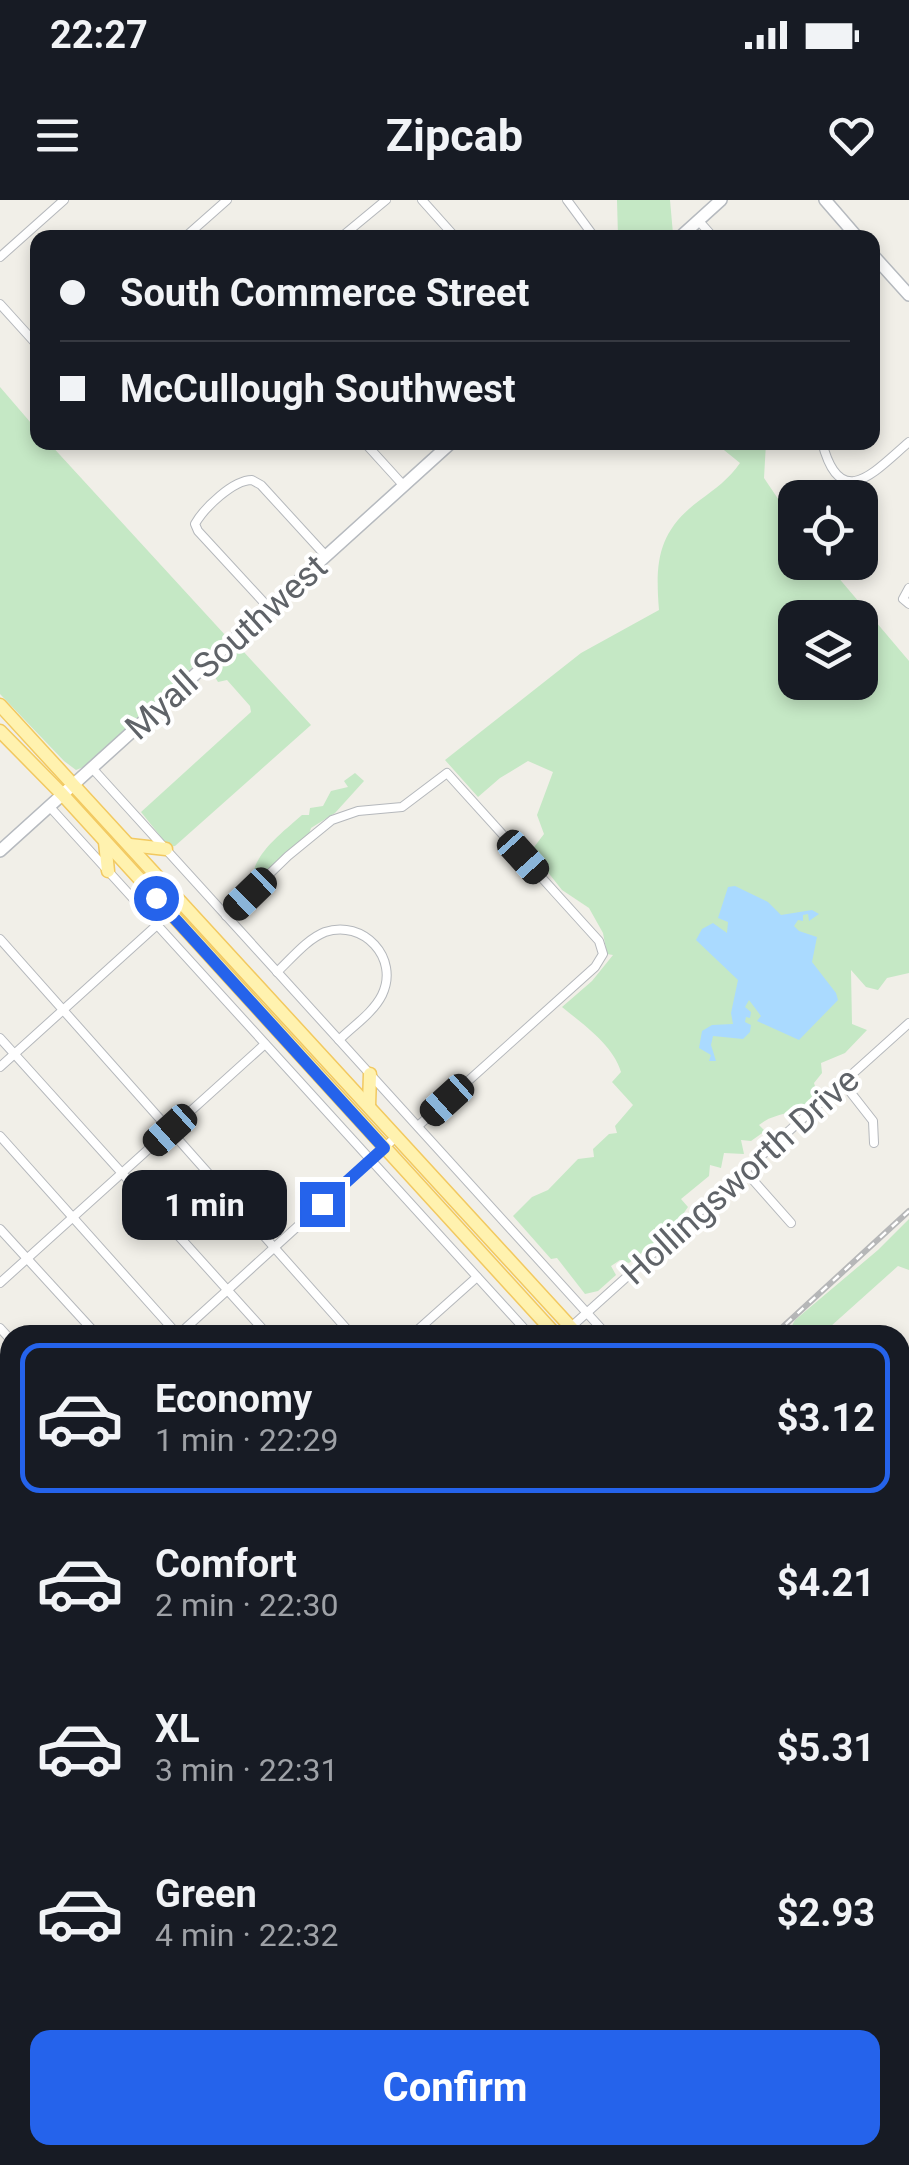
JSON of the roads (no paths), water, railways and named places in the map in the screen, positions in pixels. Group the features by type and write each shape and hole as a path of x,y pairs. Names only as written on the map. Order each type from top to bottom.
{"main road":[{"path":"0,705 570,1325"},
{"path":"0,731 546,1325"},
{"path":"105,842 108,872"},
{"path":"130,845 166,849"},
{"path":"369,1106 370,1074"},
{"path":"528,1306 542,1310 561,1325"}],"street":[{"path":"30,230 64,200"},
{"path":"193,230 226,200"},
{"path":"350,230 386,200"},
{"path":"422,200 449,230"},
{"path":"566,200 588,230"},
{"path":"687,230 721,200"},
{"path":"825,200 851,230"},
{"path":"698,220 707,230"},
{"path":"0,257 30,230"},
{"path":"880,262 906,286"},
{"path":"0,304 30,337"},
{"path":"824,450 841,480 861,482 909,442"},
{"path":"371,450 404,486"},
{"name":"Myall Southwest","path":"0,851 443,450"},
{"path":"269,608 198,531 200,516 239,482 252,480 261,484 326,556"},
{"path":"909,588 903,599 909,604"},
{"path":"92,768 599,1325"},
{"path":"226,916 313,834 340,816 402,807 448,773 603,950 594,967 418,1126"},
{"path":"49,806 521,1325"},
{"path":"0,1066 157,925"},
{"path":"277,972 311,940 327,932 353,931 376,944 386,963 385,990 339,1040"},
{"path":"0,939 343,1325"},
{"name":"Hollingsworth Drive","path":"579,1325 587,1312 909,1023"},
{"path":"0,1038 259,1325"},
{"path":"0,1283 265,1044"},
{"path":"844,1084 874,1120 874,1143"},
{"path":"0,1136 169,1325"},
{"path":"189,1325 397,1136"},
{"path":"745,1171 791,1222"},
{"path":"0,1229 89,1325"},
{"path":"425,1325 476,1277"}],"water":[{"path":"735,886 768,902 781,915 812,910 819,914 809,921 808,914 803,915 803,921 798,920 794,926 817,937 812,962 838,1000 799,1040 757,1021 761,1016 749,1000 745,1007 751,1012 750,1018 746,1017 745,1022 751,1025 750,1032 743,1039 713,1036 711,1045 716,1061 709,1061 711,1055 699,1048 702,1031 712,1025 733,1024 731,1013 738,980 696,940 702,929 713,923 727,933 728,922 718,918 728,887"}],"railway":[{"path":"785,1325 909,1211"}]}
